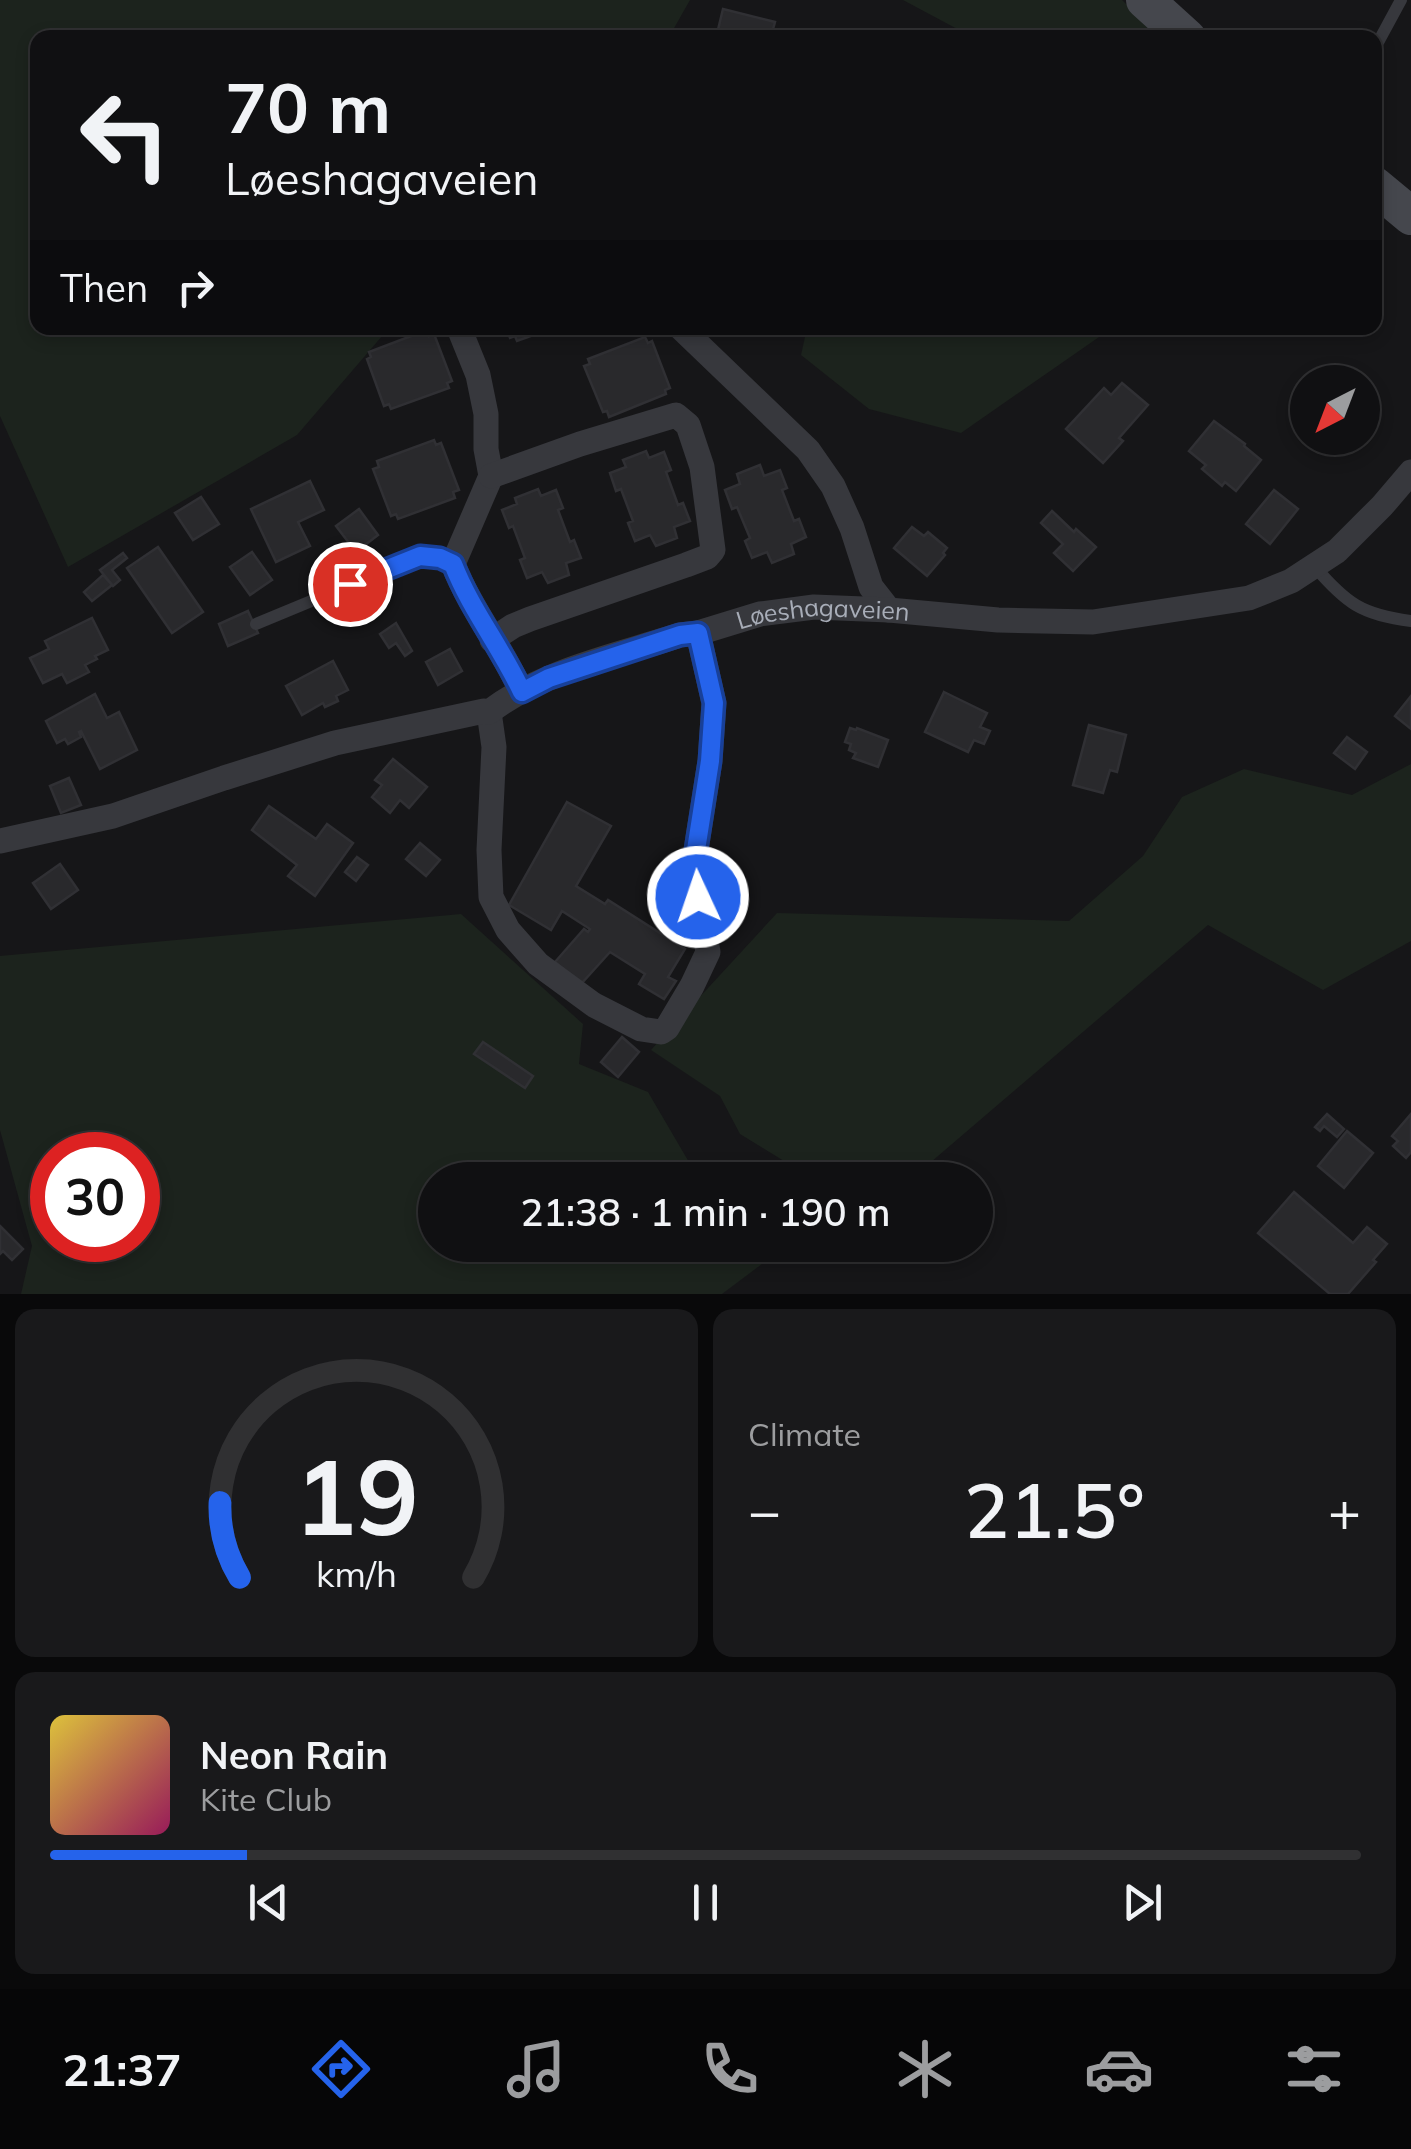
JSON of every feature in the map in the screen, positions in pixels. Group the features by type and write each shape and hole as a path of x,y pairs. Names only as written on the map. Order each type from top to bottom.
{"main road":[{"path":"1145,0 1178,30"},
{"path":"1382,192 1411,216"}],"street":[{"path":"462,335 478,375 491,476 453,564 461,586 522,692"},
{"path":"688,335 822,468 852,528 872,587 888,610"},
{"path":"491,476 676,415 688,425 702,467 713,550 708,557 530,618 492,640"},
{"name":"Løeshagaveien","path":"0,841 113,816 335,743 489,712 549,678 680,635 760,614 814,607 998,620 1092,622 1248,598 1291,581 1337,551 1411,472"},
{"path":"489,712 494,747 490,897 508,930 538,964 594,1004 642,1030 661,1032 692,986 708,952 693,869 710,761 714,703 698,633"}],"lane":[{"path":"1382,36 1402,0"},
{"path":"256,624 420,556 453,564"},
{"path":"1315,566 1352,605 1411,621"}],"shaded area":[{"path":"0,0 690,0 673,30 30,30 30,335 383,335 297,435 68,567 0,416"},
{"path":"903,0 1122,0 1152,30 959,30"},
{"path":"805,335 1102,335 961,433 869,409 801,355"},
{"path":"1411,764 1411,941 1323,990 1208,925 931,1162 786,1162 740,1134 720,1096 651,1050 777,913 1069,921 1143,856 1182,797 1244,769 1352,795"},
{"path":"461,914 583,1024 579,1064 648,1092 689,1162 418,1162 418,1262 765,1262 722,1294 21,1294 30,1255 30,1262 160,1262 160,1132 30,1132 30,1239 0,1130 0,956"}],"building":[{"path":"723,9 775,22 773,30 718,30"},
{"path":"414,335 434,335 452,381 447,383 449,388 391,409 389,404 384,406 367,359 371,357 369,352"},
{"path":"509,335 534,335 517,341 515,336"},
{"path":"645,337 648,343 652,341 670,388 665,390 666,394 609,417 607,411 603,412 584,366 590,364 588,359"},
{"path":"1122,383 1148,405 1103,463 1066,429 1104,388 1111,395"},
{"path":"1214,421 1261,460 1236,491 1225,482 1222,486 1202,469 1206,465 1189,451"},
{"path":"434,440 436,445 441,443 459,490 453,492 455,498 398,519 396,514 391,516 373,469 379,467 377,461"},
{"path":"646,451 649,458 664,452 671,470 666,472 678,505 683,503 690,521 674,527 677,538 656,546 650,535 635,541 628,523 633,521 621,489 616,491 610,473 626,467 623,460"},
{"path":"760,465 764,476 780,470 787,488 782,490 794,521 799,519 806,537 791,544 794,554 772,563 767,552 752,558 745,541 750,538 725,490 740,484 737,474"},
{"path":"310,481 324,510 298,522 310,546 276,562 251,509"},
{"path":"538,489 541,496 556,490 563,508 558,510 570,542 574,540 581,558 566,563 569,575 548,583 542,572 527,578 520,560 525,558 513,526 509,528 502,510 517,504 515,498"},
{"path":"1274,490 1298,509 1270,544 1246,524"},
{"path":"201,497 219,524 193,540 175,513"},
{"path":"359,509 378,535 356,552 336,526"},
{"path":"1052,511 1096,547 1073,571 1054,553 1063,544 1041,523"},
{"path":"912,527 924,536 928,532 947,548 927,576 894,548"},
{"path":"158,547 203,612 172,633 127,568"},
{"path":"252,552 272,580 250,595 230,567"},
{"path":"123,553 127,558 112,570 120,580 113,586 100,570"},
{"path":"103,575 112,585 92,601 84,592"},
{"path":"248,611 258,633 228,646 219,624"},
{"path":"92,618 108,650 85,665 89,672 67,683 62,674 43,683 30,658 49,649 45,641"},
{"path":"396,623 412,651 405,656 396,643 389,648 380,634"},
{"path":"450,649 462,671 438,685 426,662"},
{"path":"333,661 348,690 336,696 338,701 325,707 323,703 302,715 286,686"},
{"path":"944,692 987,713 980,727 990,731 984,744 974,740 968,752 925,732"},
{"path":"95,694 107,718 119,712 137,750 100,769 81,731 81,737 68,744 65,739 57,743 46,721"},
{"path":"1411,696 1411,729 1395,716"},
{"path":"1089,725 1126,735 1117,772 1110,770 1103,793 1073,785"},
{"path":"850,728 888,740 878,767 853,758 856,753 845,742"},
{"path":"1347,737 1367,752 1355,769 1334,753"},
{"path":"393,759 427,787 409,808 400,800 390,813 372,797 382,785 375,780"},
{"path":"69,778 81,805 61,813 50,786"},
{"path":"567,802 611,826 576,886 605,904 608,900 685,949 668,977 676,981 664,999 639,984 645,974 610,952 581,984 555,962 584,929 590,929 562,911 551,930 509,905"},
{"path":"269,806 316,839 327,824 353,843 315,896 288,876 297,865 252,830"},
{"path":"420,843 440,860 426,876 406,859"},
{"path":"357,857 368,865 356,881 345,872"},
{"path":"60,864 78,890 51,909 33,883"},
{"path":"622,1037 639,1052 618,1077 601,1062"},
{"path":"483,1042 533,1076 525,1088 474,1054"},
{"path":"1327,1114 1344,1129 1337,1137 1324,1126 1320,1131 1315,1127"},
{"path":"1411,1114 1411,1152 1406,1158 1393,1146 1398,1141 1392,1136"},
{"path":"1347,1131 1373,1153 1344,1188 1318,1166"},
{"path":"1294,1192 1353,1243 1367,1227 1387,1244 1348,1294 1330,1294 1258,1233"},
{"path":"0,1226 23,1249 12,1260 3,1251 0,1254"}],"route":[{"path":"350,584 420,556 453,564 461,586 522,692 549,678 680,635 698,633 714,703 710,761 693,869 698,897"}]}
